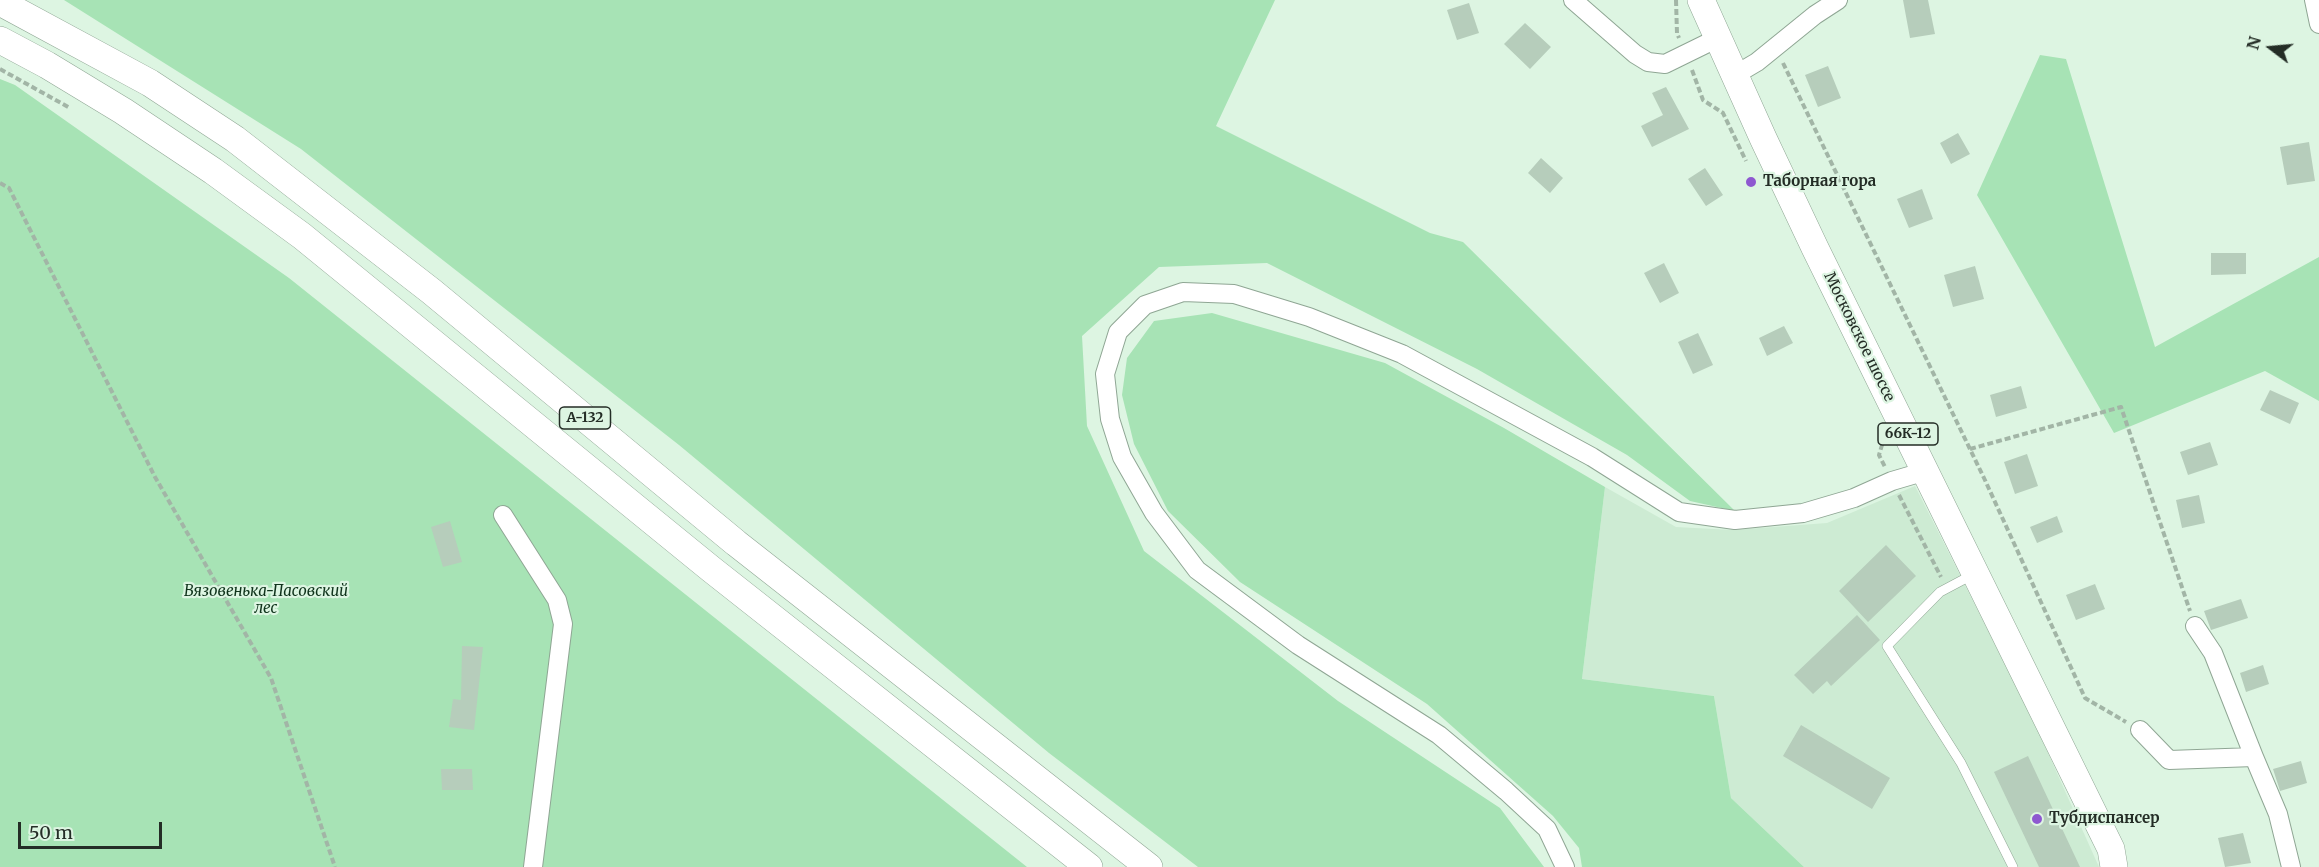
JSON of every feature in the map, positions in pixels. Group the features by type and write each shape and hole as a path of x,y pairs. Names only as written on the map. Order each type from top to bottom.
{"main road":[{"name":"Московское шоссе","path":"1701,0 1815,248 2111,849 2114,867"},
{"name":"А-132","path":"0,2 150,83 235,139 431,291 736,543 1149,867"},
{"name":"А-132","path":"0,39 123,111 213,171 302,236 711,569 1089,867"}],"street":[{"path":"1573,0 1635,54 1648,62 1665,64 1718,38"},
{"path":"1735,75 1757,62 1838,0"},
{"path":"2314,0 2319,24"},
{"path":"1565,867 1547,829 1439,735 1298,645 1197,570 1154,513 1122,457 1110,419 1104,374 1118,332 1145,305 1183,292 1234,294 1310,317 1401,354 1592,457 1679,512 1735,520 1803,513 1854,498 1892,481 1926,471"},
{"path":"503,515 556,600 563,624 533,867"},
{"path":"2195,626 2213,653 2253,757 2278,814 2291,867"},
{"path":"2140,730 2169,760 2253,757"}],"lane":[{"path":"1976,573 1940,592 1887,646 1961,763 2013,867"}],"path":[{"path":"1774,47 1802,99 1970,449 2085,698 2140,730"},
{"path":"0,183 9,188 155,477 271,678 335,867"},
{"path":"1970,449 2121,407 2195,626"}],"shaded area":[{"path":"1915,486 2035,724 2099,867 1804,867 1731,798 1714,696 1582,679 1605,487 1676,527 1733,530 1827,523"}],"green space":[{"path":"64,0 1275,0 1216,126 1430,233 1463,242 1735,511 1690,501 1627,455 1477,369 1267,263 1159,267 1082,336 1087,426 1144,551 1338,701 1500,808 1544,867 1198,867 1049,753 679,445 301,149"},
{"path":"2040,55 2066,59 2155,347 2319,257 2319,401 2265,371 2114,433 1977,195"},
{"name":"Вязовенька-Пасовский лес","path":"0,79 15,85 289,278 1027,867 0,867"},
{"path":"1212,313 1385,363 1504,428 1605,487 1582,679 1714,696 1731,798 1804,867 1582,867 1579,848 1553,816 1427,704 1240,582 1168,511 1134,444 1122,395 1127,358 1154,321"}],"building":[{"path":"1903,0 1928,0 1935,34 1910,38"},
{"path":"1469,3 1479,33 1457,40 1447,10"},
{"path":"1525,23 1551,47 1530,69 1504,44"},
{"path":"1828,66 1841,98 1818,107 1805,75"},
{"path":"1666,87 1689,129 1652,147 1641,126 1663,115 1652,93"},
{"path":"1958,133 1970,154 1951,164 1940,143"},
{"path":"2309,142 2315,181 2287,185 2280,147"},
{"path":"1541,158 1563,178 1550,193 1528,173"},
{"path":"1705,168 1723,195 1706,206 1688,179"},
{"path":"1922,189 1933,219 1909,228 1897,199"},
{"path":"2211,253 2246,253 2246,274 2211,275"},
{"path":"1664,263 1679,293 1660,303 1644,273"},
{"path":"1975,266 1984,299 1953,307 1944,275"},
{"path":"1784,326 1793,343 1767,356 1759,338"},
{"path":"1698,333 1713,365 1693,374 1678,342"},
{"path":"2021,386 2027,408 1996,417 1990,395"},
{"path":"2270,390 2299,403 2290,424 2260,410"},
{"path":"2210,442 2218,465 2188,475 2180,452"},
{"path":"2027,454 2038,486 2015,494 2004,462"},
{"path":"2199,495 2205,523 2182,528 2176,500"},
{"path":"2057,516 2063,532 2037,543 2030,527"},
{"path":"450,521 462,562 443,567 431,527"},
{"path":"1886,545 1916,576 1868,622 1839,591"},
{"path":"2095,584 2105,609 2076,620 2066,595"},
{"path":"2241,599 2248,618 2211,630 2204,611"},
{"path":"1857,615 1880,640 1831,686 1827,681 1813,694 1794,675"},
{"path":"462,646 483,647 474,730 449,727 453,699 461,700"},
{"path":"2263,665 2269,684 2246,692 2240,673"},
{"path":"1801,725 1890,778 1872,809 1783,756"},
{"name":"Тубдиспансер","path":"2028,756 2080,867 2039,867 1994,772"},
{"path":"2301,761 2307,783 2280,791 2273,769"},
{"path":"441,769 472,769 473,790 442,790"},
{"path":"2243,833 2251,863 2225,867 2218,838"}],"place":[{"name":"Таборная гора","path":"1751,182"},
{"name":"Тубдиспансер","path":"2037,819"}]}
